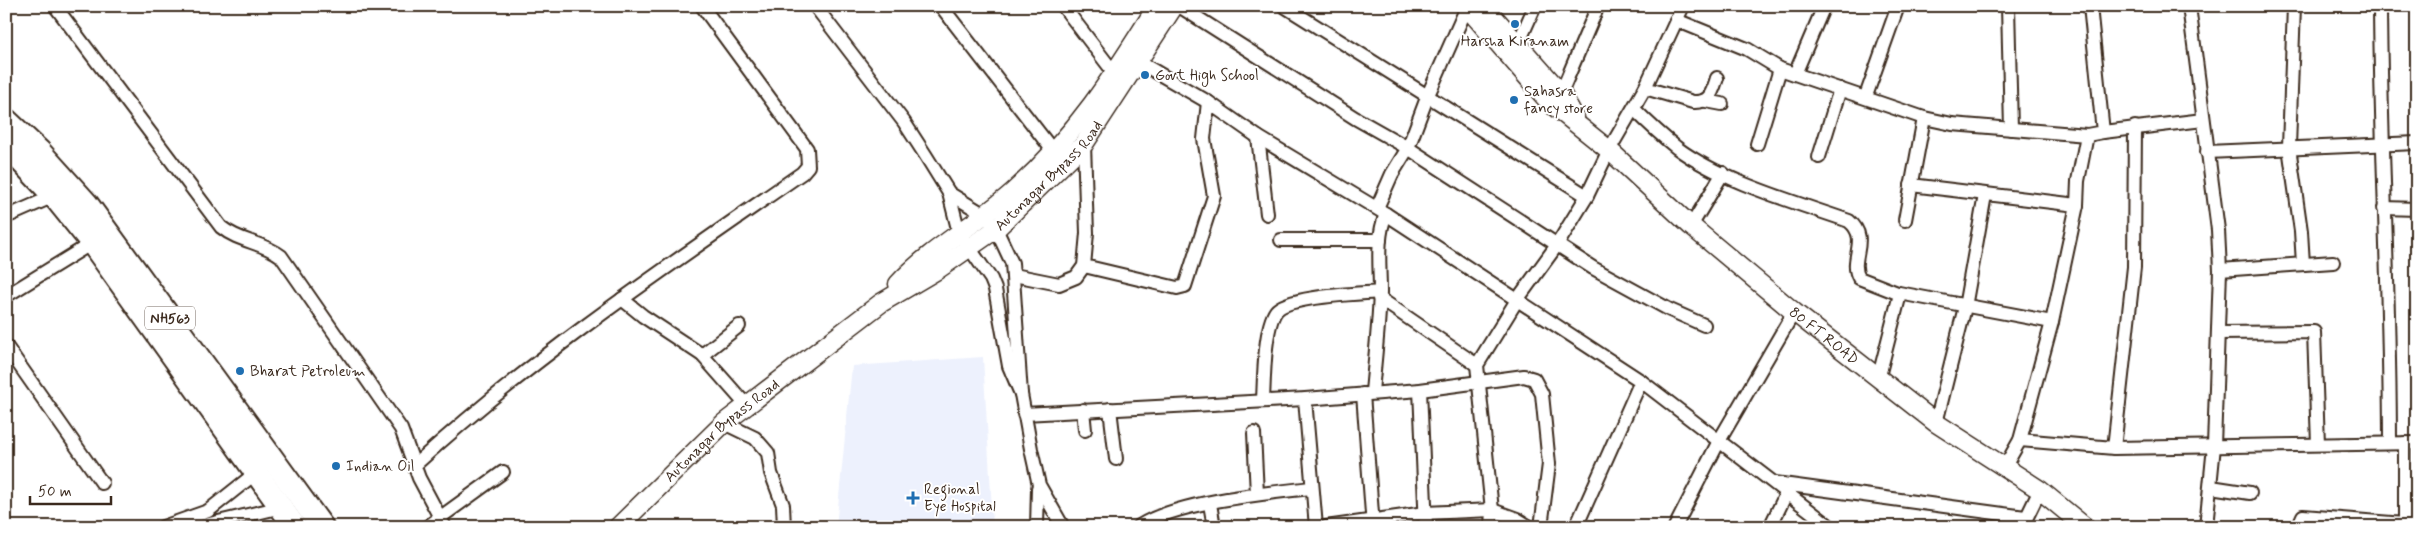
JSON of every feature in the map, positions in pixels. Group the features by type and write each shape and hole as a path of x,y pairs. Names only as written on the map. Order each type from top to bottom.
{"highway":[{"name":"NH563","path":"6,120 58,170 87,204 127,275 295,527"},
{"name":"NH563","path":"6,145 54,196 92,243 127,275 322,527"}],"main road":[{"name":"Autonagar Bypass Road","path":"881,303 901,280 959,233 1059,158 1084,144 1133,59 1156,6"},
{"name":"Autonagar Bypass Road","path":"618,527 724,423 881,303 907,289 996,229 1059,158 1115,74 1133,59 1174,6"},
{"name":"80 FT ROAD","path":"1472,7 1518,44 1561,93 1579,124"},
{"name":"80 FT ROAD","path":"1472,7 1549,102 1579,124 1609,150 1691,226 1794,312 1879,376 1936,423 2040,490 2085,527"}],"street":[{"path":"55,6 222,227 232,236 273,250 281,256 401,429 416,464 419,478 442,523"},
{"path":"416,464 461,422 515,378 622,299 802,173 808,166 806,149 702,6"},
{"path":"815,6 904,122 950,193 959,233 995,289 1009,366 1021,394"},
{"path":"941,6 1059,158"},
{"path":"1063,6 1115,74"},
{"path":"1179,6 1355,118 1408,148 1557,245 1670,310 1704,325"},
{"path":"1284,6 1310,24 1351,46 1412,87 1428,95 1587,196"},
{"path":"1518,44 1536,6"},
{"path":"1561,93 1598,6"},
{"path":"1491,527 1492,510 1477,365 1517,300 1557,245 1587,196 1609,150 1634,110 1683,6"},
{"path":"1796,74 1824,6"},
{"path":"1866,96 1898,6"},
{"path":"2008,6 2011,129"},
{"path":"2090,6 2103,132"},
{"path":"2189,6 2218,230 2220,270 2214,446 2206,527"},
{"path":"2294,6 2289,147 2301,231 2303,264"},
{"path":"2380,6 2381,144 2390,344 2390,443"},
{"path":"1372,524 1368,393 1379,295 1381,211 1392,174 1408,148 1428,95 1472,7"},
{"path":"1676,20 1747,49 1780,69 1866,96 1924,118 1952,124 2087,135 2135,127 2203,120"},
{"path":"1133,59 1208,102 1258,137 1381,211 1641,381 1830,527"},
{"path":"1757,144 1780,69"},
{"path":"1706,101 1711,96 1717,78"},
{"path":"1645,88 1693,102 1706,101 1722,104"},
{"path":"1819,157 1840,89"},
{"path":"1084,266 1177,288 1184,286 1214,196 1204,139 1208,102"},
{"path":"1634,110 1678,148 1723,173 1762,190 1849,221 1857,227 1859,235 1856,269 1859,278 1898,293 2052,322"},
{"path":"1905,220 1924,118"},
{"path":"2114,448 2134,267 2135,127"},
{"path":"2004,468 2020,440 2052,322 2077,205 2078,181 2087,135"},
{"path":"1258,137 1267,214"},
{"path":"2207,152 2417,143"},
{"path":"1014,275 1059,284 1076,277 1084,266 1087,233 1084,144"},
{"path":"1691,226 1723,173"},
{"path":"1911,185 2077,205"},
{"path":"950,193 984,215 996,229 1009,254 1014,275 1021,394 1038,486 1037,527"},
{"path":"1936,423 1965,307 1985,195"},
{"path":"6,217 54,196"},
{"path":"2384,208 2417,209"},
{"path":"1281,240 1380,240"},
{"path":"6,296 92,243"},
{"path":"2220,270 2333,262"},
{"path":"1879,376 1900,294 1898,293"},
{"path":"1263,401 1267,338 1274,313 1279,307 1294,300 1379,295 1477,365"},
{"path":"622,299 643,316 702,355 747,406"},
{"path":"1675,527 1719,441 1794,312"},
{"path":"702,355 739,326"},
{"path":"2219,333 2314,332 2318,444"},
{"path":"6,346 102,483"},
{"path":"1024,414 1305,399 1420,390 1524,376 1534,379 1542,394 1549,464 1541,527"},
{"path":"1576,527 1641,381"},
{"path":"1420,390 1426,527"},
{"path":"1305,399 1316,527"},
{"path":"1110,409 1116,459"},
{"path":"1083,410 1085,430"},
{"path":"724,423 755,438 768,453 771,473 782,505 784,527"},
{"path":"1254,433 1257,494"},
{"path":"2020,440 2114,448 2411,443 2409,525 2303,516 2298,527"},
{"path":"163,527 208,511 257,472"},
{"path":"427,527 442,523 503,472"},
{"path":"1775,483 2024,522 2040,490"},
{"path":"1038,486 1064,527"},
{"path":"2211,487 2250,493"},
{"path":"1138,527 1152,517 1210,504 1257,494 1312,488"},
{"path":"1770,527 1786,494"},
{"path":"1210,504 1214,527"},
{"path":"197,527 282,507"},
{"path":"1326,527 1372,524 1425,513 1492,510 1517,523 1530,527"}],"shaded area":[{"name":"Regional Eye Hospital","path":"983,357 993,527 836,527 852,366"}],"place":[{"name":"Harsha Kiranam","path":"1515,24"},
{"name":"Govt High School","path":"1145,75"},
{"name":"Sahasra fancy store","path":"1514,100"},
{"name":"Bharat Petroleum","path":"240,371"},
{"name":"Indian Oil","path":"336,466"},
{"name":"Regional Eye Hospital","path":"913,498"}]}
